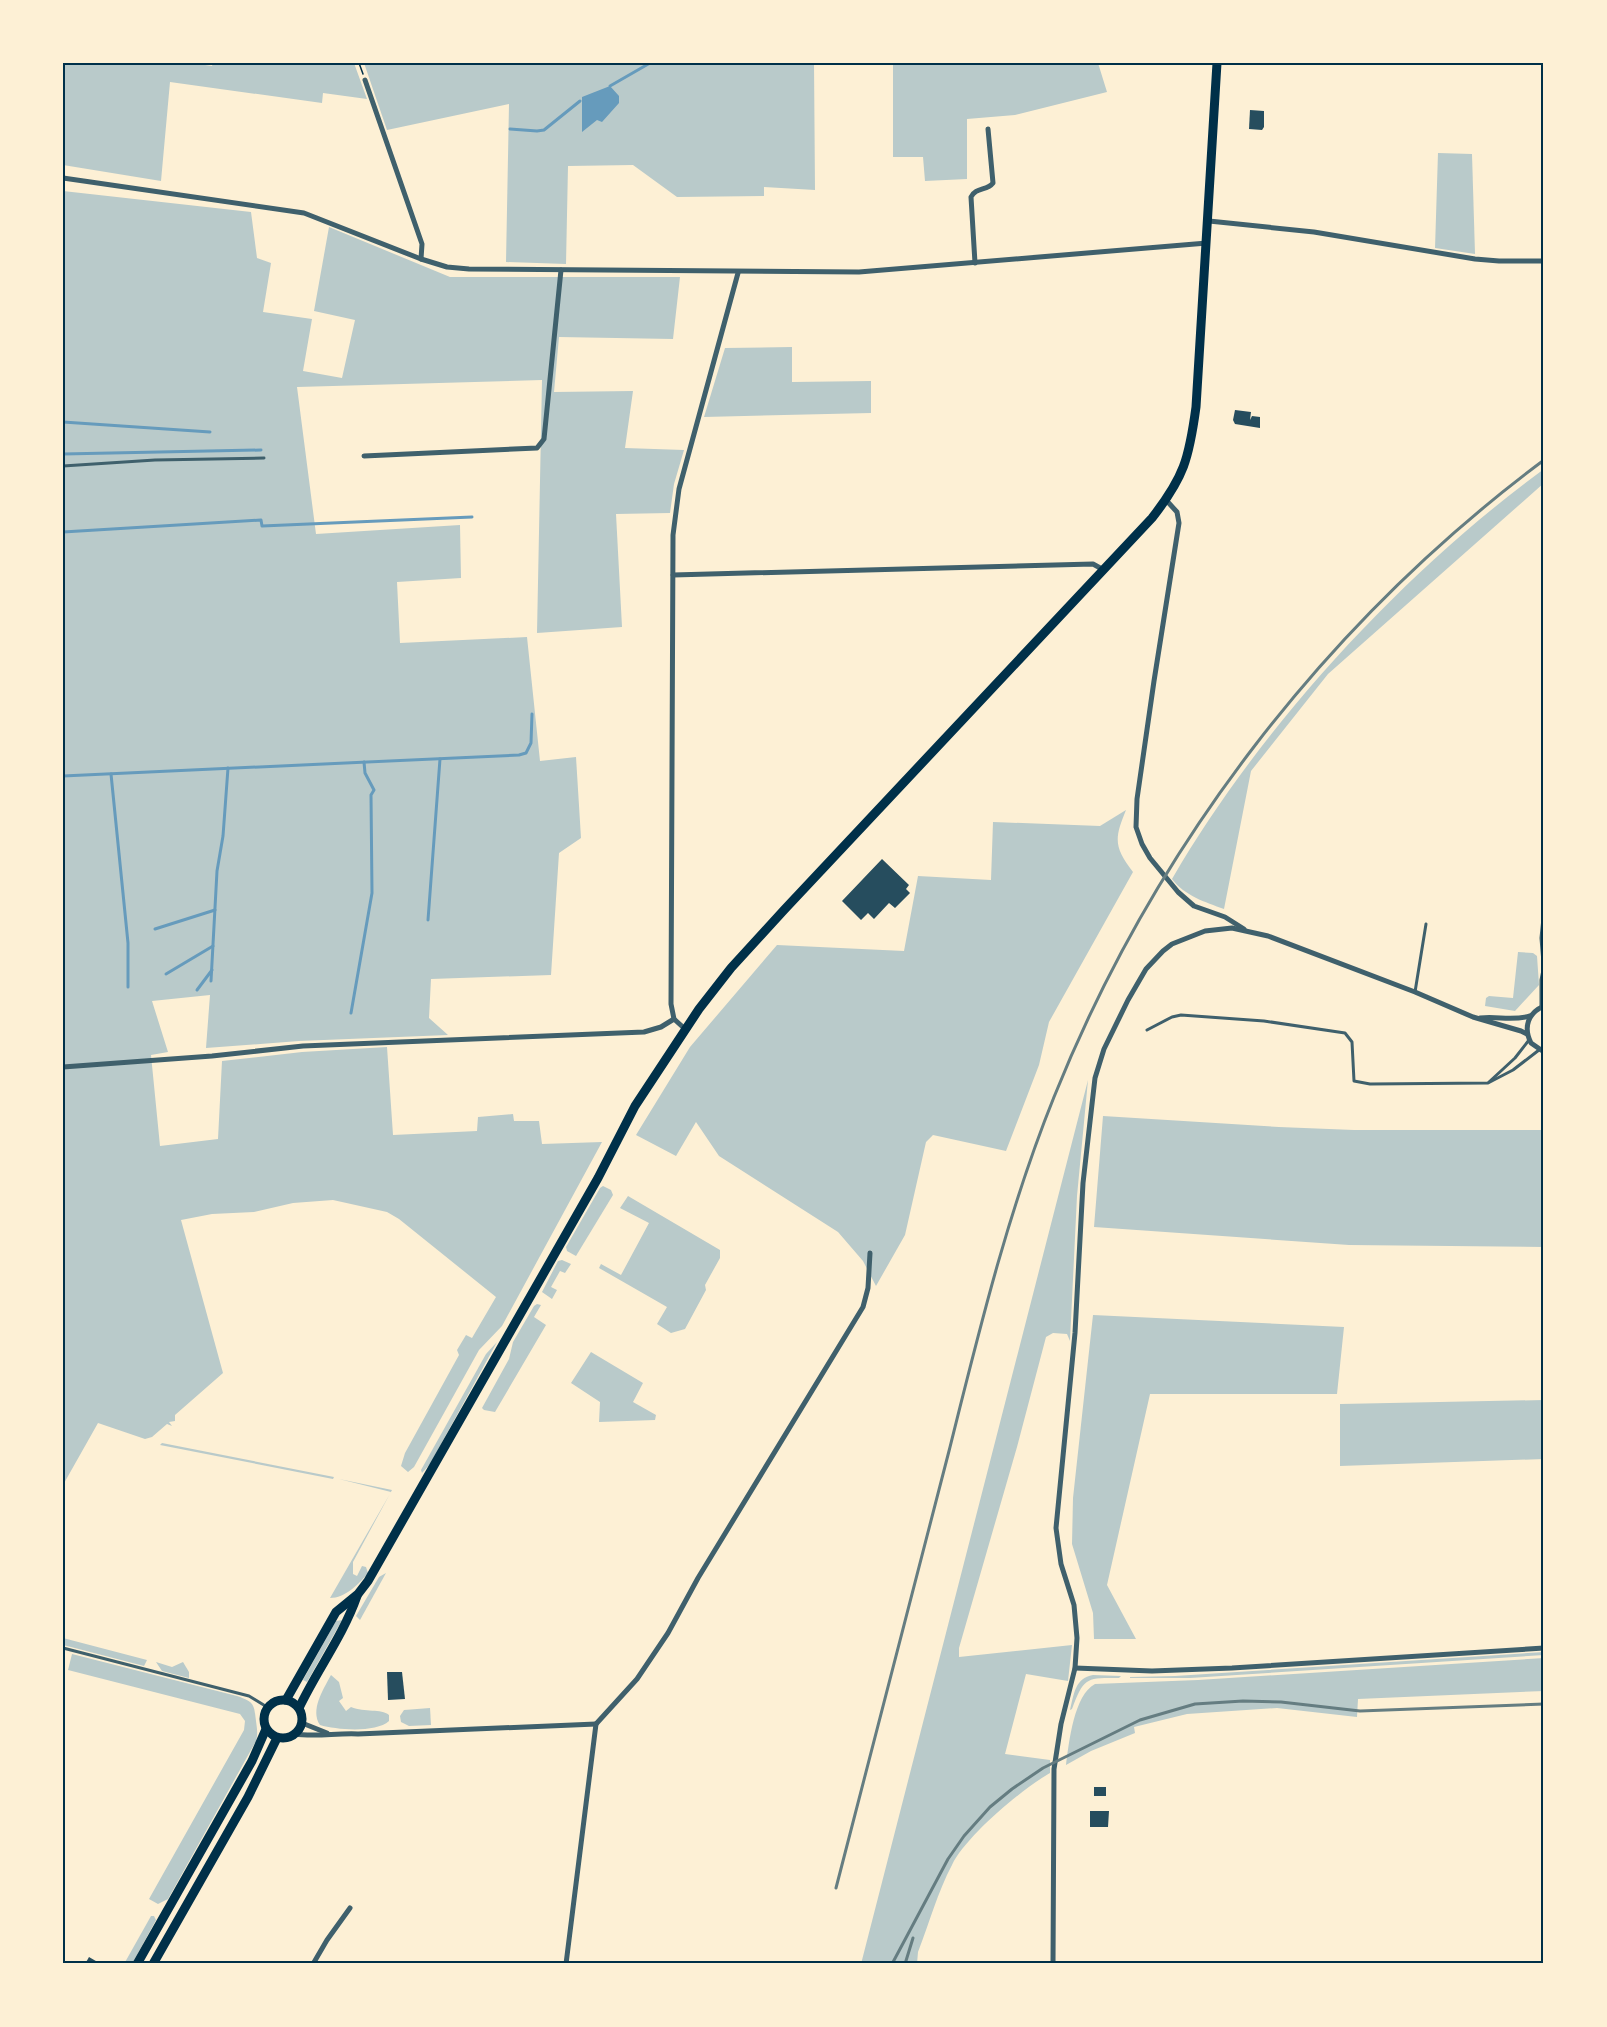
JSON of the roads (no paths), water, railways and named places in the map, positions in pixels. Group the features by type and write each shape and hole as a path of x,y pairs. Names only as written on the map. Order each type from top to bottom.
{"main road":[{"path":"299,1708 349,1619 358,1594 378,1563 598,1178 635,1106 685,1029 731,968 1152,518 1166,500 1185,466 1191,445 1196,407 1217,63"},
{"path":"286,1700 336,1612 358,1594"},
{"path":"286,1700 293,1702 299,1708 302,1723 289,1737 277,1738 266,1729 263,1718 267,1707 273,1702 286,1700"},
{"path":"137,1964 252,1761 266,1729"},
{"path":"155,1963 243,1806 277,1738"}],"street":[{"path":"365,80 422,244 421,259"},
{"path":"975,263 971,197 975,191 991,186 993,183 988,129"},
{"path":"63,178 304,213 421,259 447,267 469,269 738,273 859,272 1207,243"},
{"path":"1209,221 1314,232 1476,259 1544,261"},
{"path":"364,456 537,448 544,439 561,270"},
{"path":"685,1029 674,1019 671,1004 673,535 680,489 738,273"},
{"path":"1166,500 1177,512 1179,523 1137,800 1137,834 1150,858 1170,885 1194,906 1225,917 1245,929 1415,992 1491,1024 1521,1031 1541,1051"},
{"path":"673,574 1093,564 1102,569"},
{"path":"1544,918 1542,938 1544,963"},
{"path":"1053,1964 1054,1769 1061,1724 1075,1668 1076,1619 1059,1553 1056,1528 1076,1333 1083,1183 1095,1078 1104,1049 1128,1000 1139,978 1154,959 1172,944 1194,934 1217,929 1245,929"},
{"path":"1479,1018 1514,1019 1530,1016 1543,1006 1544,970"},
{"path":"1528,1037 1527,1026 1530,1016"},
{"path":"63,1067 212,1056 303,1046 644,1032 661,1027 674,1019"},
{"path":"566,1964 596,1724 637,1679 668,1633 698,1578 863,1307 868,1288 870,1253"},
{"path":"1075,1668 1152,1671 1232,1668 1544,1648"},
{"path":"302,1723 329,1733"},
{"path":"294,1734 312,1736 329,1733 358,1734 596,1724"},
{"path":"313,1964 350,1908"}],"lane":[{"path":"63,466 155,460 264,458"},
{"path":"1415,992 1426,924"},
{"path":"1147,1030 1172,1017 1181,1015 1264,1021 1345,1033 1352,1042 1354,1081 1370,1084 1488,1083 1541,1051"},
{"path":"1488,1083 1515,1058 1528,1037"},
{"path":"63,1648 249,1696 267,1707"}],"water":[{"path":"610,86 619,96 619,103 602,122 597,120 582,132 582,97"}],"waterway":[{"path":"610,86 650,63"},
{"path":"510,129 544,130 580,101"},
{"path":"63,422 210,432"},
{"path":"63,454 261,450"},
{"path":"63,532 261,520 262,526 472,517"},
{"path":"63,776 519,755 526,753 531,743 532,714"},
{"path":"428,920 440,759"},
{"path":"351,1013 372,893 371,795 374,790 365,773 364,762"},
{"path":"211,981 217,871 223,836 228,768"},
{"path":"111,774 128,943 128,987"},
{"path":"155,929 215,910"},
{"path":"166,974 213,946"},
{"path":"197,990 212,970"}],"railway":[{"path":"836,1888 1008,1227 1054,1097 1095,1004 1143,914 1196,827 1255,745 1320,666 1390,592 1465,524 1544,460"},
{"path":"892,1964 948,1859 964,1836 990,1807 1043,1768 1140,1720 1195,1704 1243,1701 1281,1702 1360,1711 1544,1704"},
{"path":"905,1964 913,1938"}]}
